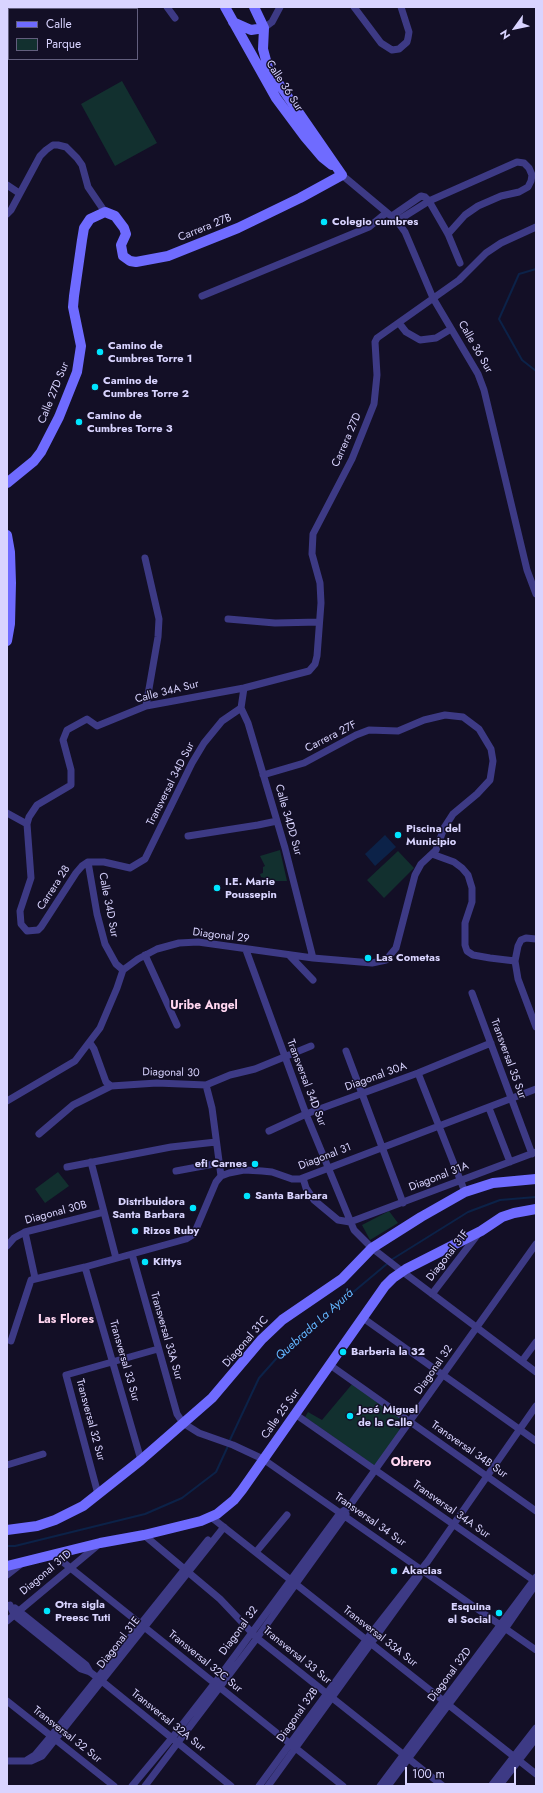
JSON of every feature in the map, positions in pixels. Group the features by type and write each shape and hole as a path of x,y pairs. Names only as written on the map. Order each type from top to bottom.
{"main road":[{"name":"Calle 36 Sur","path":"225,7 264,78 284,109 322,157 339,172"},
{"name":"Calle 36 Sur","path":"254,7 264,28 263,49 268,68 296,110 328,153 339,172"},
{"path":"233,22 251,30 264,28"},
{"name":"Carrera 27B","path":"105,212 115,216 124,228 126,234 121,245 123,256 130,261 136,262 168,256 219,236 300,198 339,172"},
{"name":"Calle 27D Sur","path":"7,483 34,461 41,452 59,417 68,395 80,358 79,332 73,307 84,228 90,220 105,212"},
{"path":"7,535 10,552 11,583 10,624 7,640"},
{"name":"Diagonal 31C","path":"7,1530 37,1526 55,1520 83,1506 141,1460 212,1398 262,1339 282,1320 342,1279 372,1248 421,1217 465,1192 493,1183 536,1179"},
{"name":"Calle 25 Sur","path":"7,1566 100,1543 144,1535 211,1517 234,1500 385,1286 402,1272 481,1231 502,1217 536,1209"}],"street":[{"path":"167,7 175,18"},
{"path":"264,28 272,22 280,7"},
{"path":"354,7 381,43 392,50 399,49 407,42 408,38 409,32 401,7"},
{"path":"7,214 11,210 19,192 40,156 52,145 66,147 77,158 82,165 88,187 105,212"},
{"path":"202,296 369,227 518,162 524,163 529,168 532,181 528,187 519,192 501,196 478,206 465,215 448,234"},
{"name":"Calle 36 Sur","path":"339,172 392,217 411,245 433,298 478,374 484,390 527,570 536,594"},
{"path":"7,185 19,192"},
{"path":"429,201 448,234 460,263"},
{"name":"Carrera 27D","path":"244,688 309,671 315,664 317,656 321,603 320,583 312,554 313,534 352,459 374,404 376,375 375,342 377,338 459,280 486,252 501,243 536,227"},
{"path":"399,323 406,332 420,340 436,338 451,329"},
{"path":"145,558 159,619 157,644 146,706"},
{"path":"228,619 275,623 319,622"},
{"path":"241,708 244,688"},
{"name":"Calle 34A Sur","path":"27,824 28,817 37,805 71,784 71,770 63,740 67,730 87,719 97,726 146,706 244,688"},
{"name":"Calle 34DD Sur","path":"241,708 248,723 277,820 313,958"},
{"name":"Transversal 34D Sur","path":"88,862 104,862 130,868 138,865 145,859 192,762 204,743 222,721 241,708"},
{"name":"Carrera 27F","path":"263,775 304,763 356,735 369,730 398,731 434,716 456,715"},
{"name":"Diagonal 29","path":"123,970 145,955 166,945 198,942 290,956 372,963 386,960 396,948 415,875 421,864 432,854 438,845 448,821 459,808 485,786 492,772 492,755 486,738 471,722 456,715"},
{"path":"7,813 27,824"},
{"path":"188,836 258,825 277,820"},
{"name":"Carrera 28","path":"27,824 31,878 20,911 21,924 27,931 38,930 76,874 82,866 88,862"},
{"path":"432,854 454,862 468,875 472,888 472,902 465,923 465,945 467,951 473,955 515,961"},
{"name":"Calle 34D Sur","path":"88,862 97,914 105,944 116,964 123,970"},
{"path":"536,940 526,938 519,943 515,961 518,979 536,1027"},
{"name":"Transversal 34D Sur","path":"246,950 306,1114 350,1222 359,1236 402,1272"},
{"path":"145,955 177,1025"},
{"path":"290,956 313,980"},
{"path":"7,1101 17,1094 68,1067 75,1061 90,1043 109,1010 123,970"},
{"name":"Transversal 35 Sur","path":"472,993 490,1043 534,1153"},
{"path":"90,1043 94,1049 106,1082 111,1086"},
{"name":"Diagonal 30A","path":"269,1131 306,1114 418,1073 490,1043"},
{"name":"Diagonal 30","path":"39,1134 73,1105 111,1086 157,1083 206,1085 230,1075 255,1069 311,1046"},
{"path":"346,1051 403,1202"},
{"path":"418,1073 465,1192"},
{"path":"11,1341 28,1282 35,1278 85,1267 191,1237 216,1182 221,1176 212,1108 206,1085"},
{"name":"Diagonal 31","path":"221,1176 244,1170 272,1172 296,1180 490,1108 536,1089"},
{"path":"490,1108 510,1162"},
{"path":"67,1167 171,1146 216,1142"},
{"name":"Diagonal 31A","path":"350,1222 534,1153"},
{"path":"91,1162 116,1258"},
{"path":"176,1171 219,1164"},
{"path":"303,1178 306,1188 314,1200 338,1220 350,1222"},
{"name":"Diagonal 30B","path":"7,1246 14,1238 25,1232 104,1212"},
{"name":"Diagonal 31F","path":"432,1294 481,1231"},
{"path":"25,1232 35,1278"},
{"name":"Diagonal 32","path":"145,1786 175,1741 217,1686 257,1638 296,1584 343,1515 536,1244"},
{"name":"Transversal 33A Sur","path":"132,1254 177,1414 183,1423"},
{"name":"Transversal 33 Sur","path":"85,1267 141,1460"},
{"path":"402,1272 536,1372"},
{"path":"363,1318 536,1441"},
{"path":"522,1361 536,1342"},
{"path":"113,1362 158,1348"},
{"name":"Transversal 32 Sur","path":"98,1494 66,1375 113,1362"},
{"name":"Transversal 34B Sur","path":"330,1365 536,1511"},
{"name":"Diagonal 32B","path":"268,1786 329,1696 422,1570 536,1406"},
{"name":"Transversal 34A Sur","path":"295,1414 535,1581"},
{"name":"Transversal 34 Sur","path":"183,1423 200,1433 233,1445 263,1459 536,1650"},
{"path":"7,1465 43,1454"},
{"path":"256,1552 287,1515"},
{"name":"Diagonal 32","path":"217,1686 251,1633 290,1579 343,1515"},
{"name":"Transversal 33A Sur","path":"211,1517 536,1774"},
{"name":"Diagonal 31E","path":"7,1761 25,1760 35,1755 53,1738 222,1525"},
{"name":"Transversal 33 Sur","path":"144,1535 220,1599 251,1633 443,1786"},
{"name":"Diagonal 31D","path":"7,1622 100,1543"},
{"name":"Transversal 32C Sur","path":"53,1554 343,1786"},
{"path":"7,1575 23,1562"},
{"name":"Diagonal 32D","path":"388,1786 406,1757 503,1627 535,1581"},
{"name":"Transversal 32A Sur","path":"9,1604 16,1613 81,1669 90,1672 231,1786"},
{"name":"Transversal 32 Sur","path":"7,1702 114,1786"},
{"path":"499,1786 536,1728"},
{"path":"491,1786 536,1738"},
{"name":"Diagonal 32","path":"132,1786 175,1741"},
{"name":"Diagonal 32B","path":"259,1786 294,1747"},
{"name":"Diagonal 32D","path":"380,1786 406,1757"}],"green space":[{"path":"122,81 157,143 115,166 81,104"},
{"path":"280,850 287,881 266,881 260,874 263,873 263,867 265,866 260,856"},
{"path":"398,851 414,868 384,898 367,880"},
{"path":"58,1172 69,1186 45,1203 35,1189"},
{"path":"389,1211 398,1223 370,1240 362,1225"},
{"name":"José Miguel de la Calle","path":"353,1383 402,1419 394,1420 393,1426 402,1430 375,1466 305,1417 308,1412 322,1420"}],"water":[{"path":"385,835 396,847 375,866 365,854"}],"waterway":[{"path":"536,269 519,274 499,319 522,360 536,371"},
{"name":"Quebrada La Ayurá","path":"391,1260 468,1212 500,1200 536,1197"},
{"name":"Quebrada La Ayurá","path":"229,1442 259,1378 284,1350 388,1263"},
{"name":"Quebrada La Ayurá","path":"7,1546 15,1546 145,1514 182,1498 216,1472 228,1446"}],"place":[{"name":"Colegio cumbres","path":"324,222"},
{"name":"Camino de Cumbres Torre 1","path":"100,352"},
{"name":"Camino de Cumbres Torre 2","path":"95,387"},
{"name":"Camino de Cumbres Torre 3","path":"79,422"},
{"name":"Piscina del Municipio","path":"398,835"},
{"name":"I.E. Marie Poussepin","path":"217,888"},
{"name":"Las Cometas","path":"368,958"},
{"name":"efi Carnes","path":"255,1164"},
{"name":"Santa Barbara","path":"247,1196"},
{"name":"Distribuidora Santa Barbara","path":"193,1208"},
{"name":"Rizos Ruby","path":"135,1231"},
{"name":"Kittys","path":"145,1262"},
{"name":"Barberia la 32","path":"343,1352"},
{"name":"José Miguel de la Calle","path":"350,1416"},
{"name":"Akacias","path":"394,1571"},
{"name":"Otra sigla Preesc Tuti","path":"47,1611"},
{"name":"Esquina el Social","path":"499,1613"}],"district":[{"name":"Uribe Angel","path":"204,1006"},
{"name":"Las Flores","path":"66,1320"},
{"name":"Obrero","path":"411,1463"}]}
